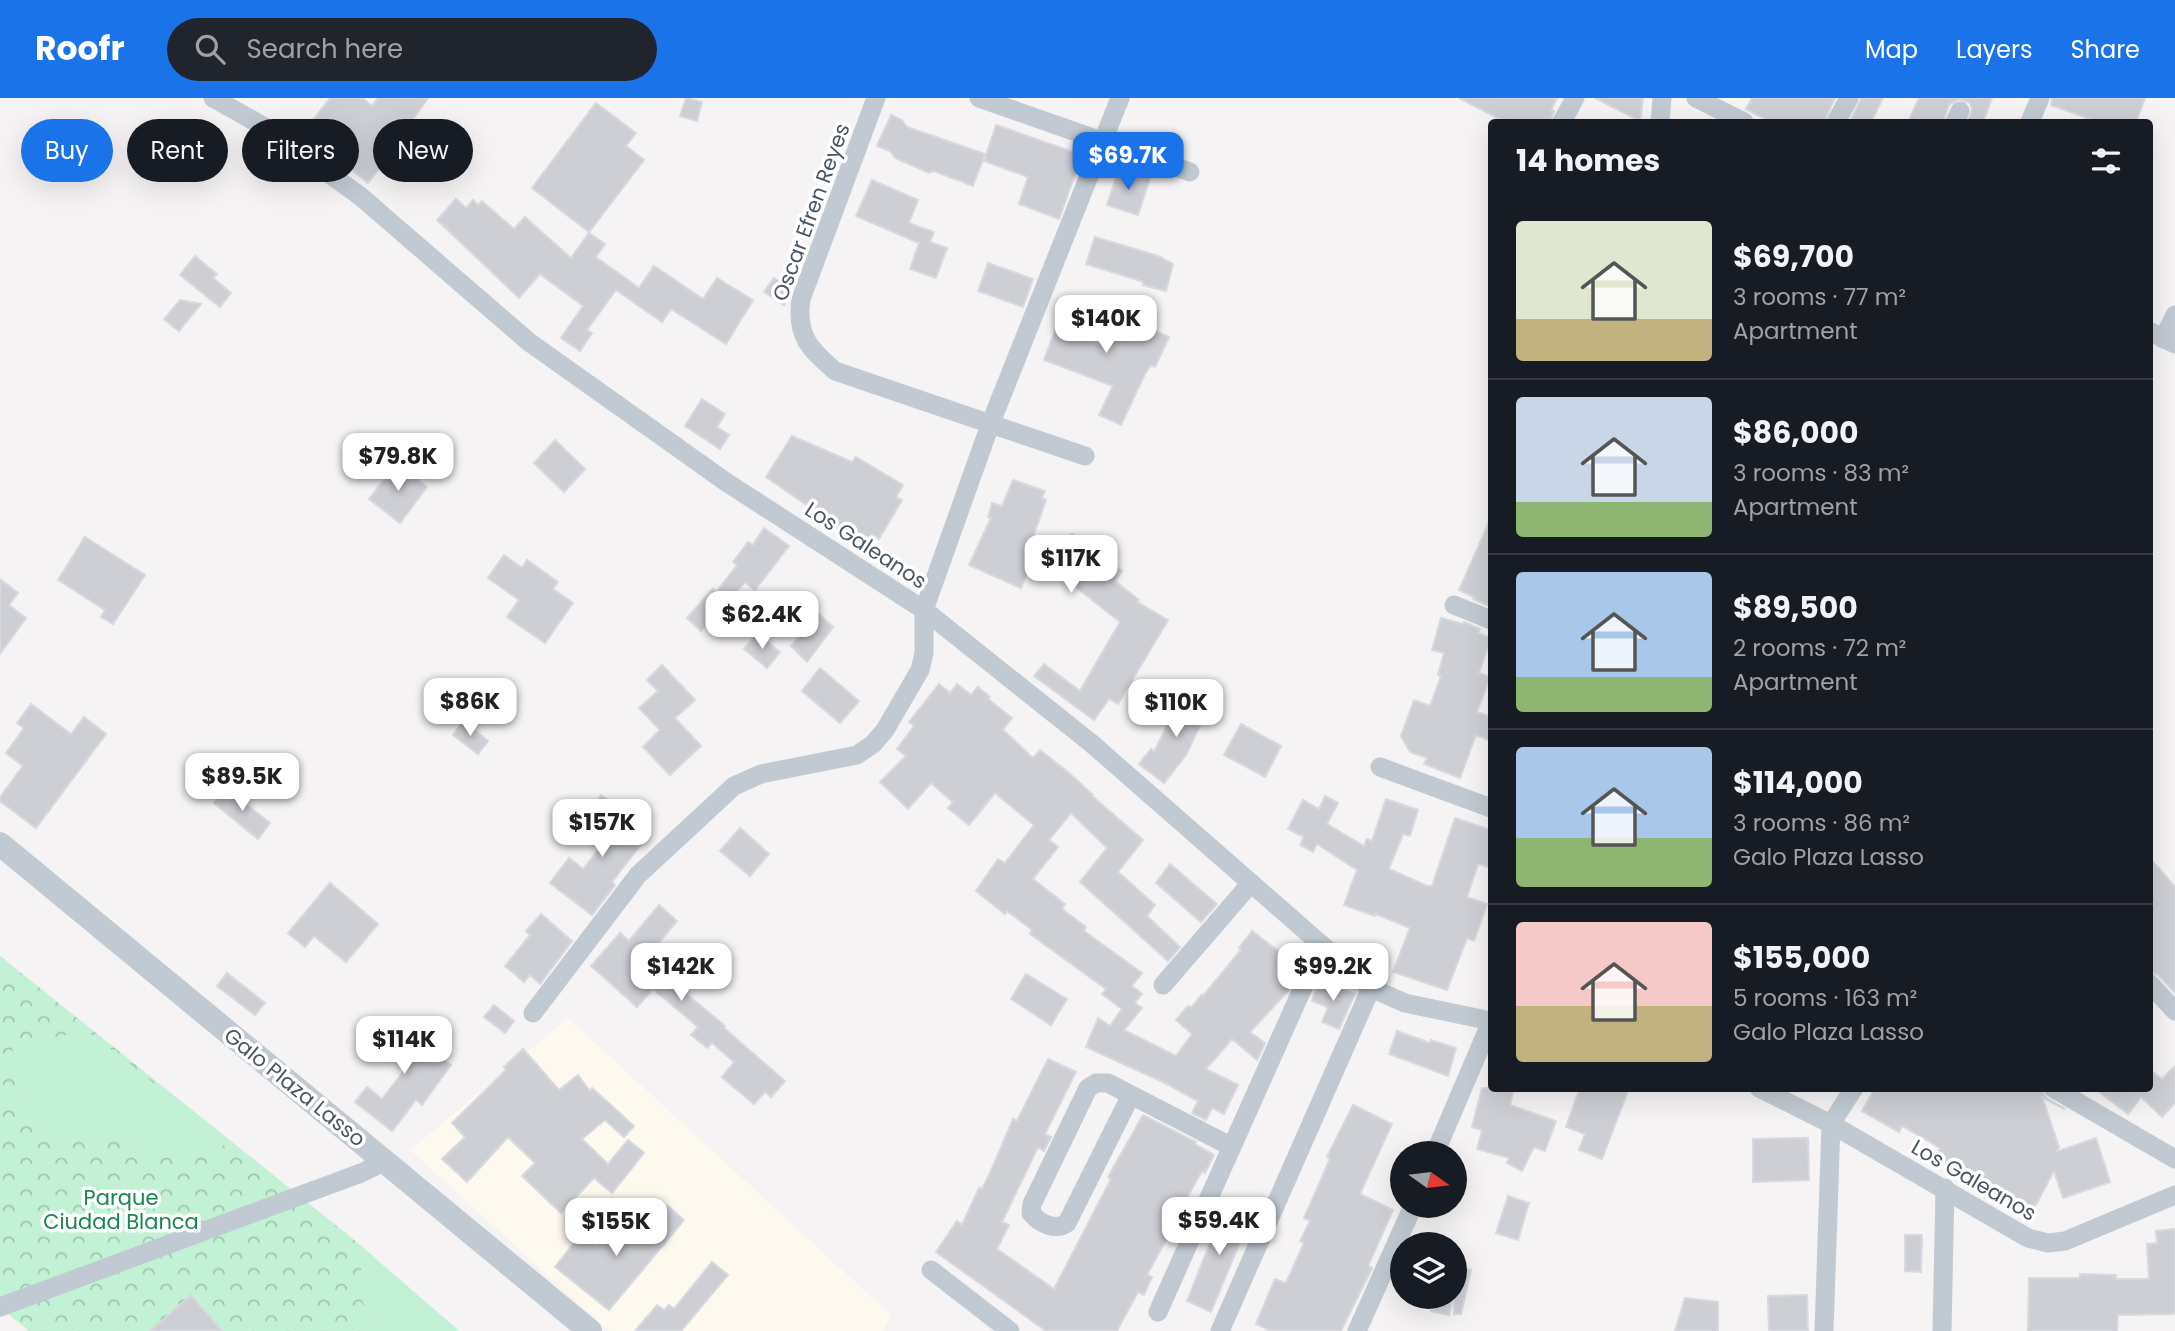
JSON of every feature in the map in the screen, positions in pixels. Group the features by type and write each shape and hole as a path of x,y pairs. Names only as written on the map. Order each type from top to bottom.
{"street":[{"name":"Los Galeanos","path":"213,98 263,125 360,196 528,342 726,482 924,610 1091,743 1371,988 1405,1003 1488,1021"},
{"name":"Oscar Efren Reyes","path":"876,98 800,299 798,320 805,341 835,371 990,425"},
{"path":"979,98 1190,172"},
{"path":"533,1013 638,876 734,786 761,774 857,755 873,744 885,730 920,670 924,653 924,610 990,425 1120,98"},
{"path":"1564,119 1575,98"},
{"path":"1660,119 1662,98"},
{"path":"1696,98 1738,119"},
{"path":"1838,119 1849,98"},
{"path":"2031,119 2040,98"},
{"path":"2162,338 2175,315"},
{"path":"990,425 1086,456"},
{"path":"1454,605 1488,619"},
{"path":"1380,767 1488,807"},
{"name":"Galo Plaza Lasso","path":"0,844 590,1331"},
{"path":"1163,985 1251,883"},
{"path":"1158,1312 1322,945"},
{"path":"2153,987 2175,1011"},
{"path":"1228,1329 1371,988"},
{"path":"1440,1141 1488,1029"},
{"path":"1131,1095 1067,1223 1061,1227 1053,1227 1035,1218 1031,1213 1032,1204 1088,1088 1096,1083 1108,1083 1232,1147"},
{"name":"Los Galeanos","path":"1767,1092 1945,1188 2028,1238 2048,1243 2065,1241 2175,1195"},
{"path":"1824,1331 1830,1124 1851,1092"},
{"path":"2060,1092 2175,1158"},
{"path":"0,1307 361,1174 386,1161"},
{"path":"1942,1331 1945,1188"},
{"path":"1357,1331 1408,1218"},
{"path":"931,1270 1010,1331"}],"shaded area":[{"path":"568,1018 891,1315 883,1331 609,1331 410,1150"}],"green space":[{"name":"Parque Ciudad Blanca","path":"0,956 347,1234 459,1331 29,1331 0,1307"},
{"path":"73,1033 93,1035 229,1143 199,1156 181,1159 160,1155 99,1134 46,1136 23,1117 12,1047"},
{"path":"361,1246 459,1331 374,1331 361,1297"}],"building":[{"path":"330,98 362,98 372,106 378,98 428,98 413,119 373,119 373,176 368,183 359,176 359,119 314,119"},
{"path":"686,98 702,102 697,121 680,116"},
{"path":"1459,98 1557,98 1551,110 1554,111 1551,119 1499,119"},
{"path":"1595,98 1643,98 1640,119"},
{"path":"1752,98 1835,98 1825,119 1765,119 1746,109"},
{"path":"1861,98 1883,98 1872,119 1851,119"},
{"path":"1919,98 1992,98 1984,119 1969,119 1972,109 1970,103 1959,99 1949,105 1944,119 1909,119"},
{"path":"2052,98 2145,98 2137,119 2090,119 2051,105"},
{"path":"596,103 636,133 626,146 644,160 589,232 532,188"},
{"path":"891,115 902,120 907,127 985,154 973,186 934,171 929,173 895,158 890,151 877,146"},
{"path":"996,125 1082,155 1059,219 1019,204 1028,177 984,161"},
{"path":"1119,168 1150,178 1138,215 1107,205"},
{"path":"872,180 918,200 909,223 934,232 930,242 947,248 936,278 910,269 919,243 856,216"},
{"path":"456,199 466,208 473,200 478,205 482,201 514,229 525,217 571,258 589,233 605,244 596,257 639,288 654,266 703,299 717,278 753,300 726,344 671,309 662,322 616,290 587,330 592,333 580,351 561,338 583,306 540,274 519,298 437,220"},
{"path":"1095,237 1158,256 1173,264 1166,291 1086,264"},
{"path":"195,256 217,274 213,278 231,293 220,307 180,275"},
{"path":"988,263 1033,279 1023,307 978,291"},
{"path":"774,278 791,290 784,305 764,292"},
{"path":"1067,296 1094,309 1081,338 1109,348 1124,316 1169,337 1155,367 1151,365 1145,374 1121,425 1099,415 1113,386 1044,360"},
{"path":"180,300 201,304 179,331 164,319"},
{"path":"702,399 725,414 717,427 729,435 720,449 685,426"},
{"path":"792,436 852,462 856,457 903,485 896,497 902,500 879,539 872,535 866,545 820,518 821,515 766,477"},
{"path":"555,440 585,469 564,492 534,463"},
{"path":"397,463 427,487 400,523 369,499"},
{"path":"1013,480 1045,491 1042,498 1046,500 1031,543 1056,554 1072,534 1122,571 1115,581 1139,600 1137,602 1168,620 1118,704 1109,699 1094,720 1034,676 1044,664 1080,691 1120,622 1035,555 1021,588 969,565 991,518 988,517 992,503 1002,506"},
{"path":"1488,525 1488,606 1459,590"},
{"path":"764,528 789,546 755,590 745,582 701,631 687,618 713,589 716,592 737,565 733,562 748,542 753,545"},
{"path":"85,537 145,575 113,624 101,617 105,610 58,580"},
{"path":"504,555 522,568 527,560 558,582 553,589 573,603 545,643 507,617 519,600 488,578"},
{"path":"0,579 18,593 9,605 26,618 0,654"},
{"path":"818,613 833,627 807,662 791,646"},
{"path":"1441,618 1463,624 1464,622 1480,629 1478,633 1488,637 1488,647 1479,673 1488,676 1488,682 1477,712 1488,716 1488,740 1476,735 1460,778 1424,764 1427,758 1410,752 1401,736 1414,700 1430,706 1441,676 1438,675 1444,653 1432,650"},
{"path":"757,634 780,652 767,668 744,649"},
{"path":"662,665 695,700 675,718 701,746 670,775 643,747 660,730 639,708 658,691 647,680"},
{"path":"820,668 859,701 840,723 802,691"},
{"path":"939,684 950,693 957,684 971,695 978,687 990,697 988,699 1012,718 1003,730 1033,758 1040,750 1143,840 1118,872 1155,905 1147,916 1180,947 1168,961 1080,882 1107,848 1071,813 1049,840 1058,847 1033,879 1065,904 1062,909 1086,927 1084,931 1142,973 1132,986 1142,994 1135,1003 1142,1008 1124,1030 1176,1056 1192,1034 1176,1020 1186,1008 1191,1008 1202,994 1203,996 1241,950 1239,948 1252,931 1290,960 1286,965 1297,971 1288,991 1250,1032 1265,1043 1257,1060 1232,1039 1206,1069 1238,1085 1224,1114 1212,1108 1206,1120 1192,1113 1198,1101 1086,1047 1098,1018 1110,1026 1122,1009 1102,994 1106,989 1030,934 1032,930 1007,911 1005,914 976,891 998,859 1005,863 1034,825 995,793 969,825 948,808 953,802 931,783 908,809 880,782 906,756 897,749 914,726 909,722"},
{"path":"1183,694 1209,707 1186,755 1164,783 1139,764 1151,749 1154,752"},
{"path":"31,704 71,734 84,717 106,734 36,828 0,801 0,797 23,766 6,753 24,728 17,723"},
{"path":"463,721 488,741 478,754 453,735"},
{"path":"1241,724 1281,746 1265,777 1224,755"},
{"path":"226,788 270,823 258,839 214,803"},
{"path":"601,795 650,833 612,882 615,885 592,915 550,883 569,858 583,869 614,830 589,816"},
{"path":"1325,796 1338,803 1327,824 1364,846 1367,839 1372,841 1386,799 1418,810 1410,836 1403,834 1389,869 1427,886 1432,886 1455,818 1488,829 1488,867 1478,864 1467,897 1487,904 1474,941 1467,938 1447,990 1393,972 1410,928 1344,905 1357,870 1317,844 1313,852 1300,845 1304,837 1288,829 1303,800 1319,809"},
{"path":"740,828 769,854 750,876 720,851"},
{"path":"2153,862 2175,887 2175,993 2153,973"},
{"path":"1170,864 1217,904 1201,922 1156,883"},
{"path":"330,883 378,924 346,962 314,936 305,947 288,933"},
{"path":"659,905 677,921 647,957 667,974 665,976 785,1081 771,1097 765,1092 754,1104 722,1077 734,1062 712,1043 707,1048 691,1035 698,1027 653,989 637,1007 591,966 620,933 629,941"},
{"path":"541,914 572,941 540,984 530,975 524,982 505,966 530,935 526,931"},
{"path":"227,973 265,1003 255,1015 217,986"},
{"path":"1026,974 1067,999 1051,1025 1011,999"},
{"path":"1320,980 1355,994 1339,1029 1322,1022 1328,1007 1312,1001"},
{"path":"494,1005 514,1021 505,1033 484,1017"},
{"path":"393,1018 422,1046 424,1044 451,1065 422,1105 416,1100 392,1131 355,1102 367,1087 382,1099 407,1067 374,1043"},
{"path":"1397,1031 1430,1043 1431,1040 1456,1048 1448,1076 1389,1054"},
{"path":"523,1049 559,1090 578,1075 590,1091 592,1088 634,1126 624,1137 605,1120 582,1139 608,1164 628,1140 644,1153 612,1193 594,1178 561,1213 522,1176 535,1163 508,1137 467,1182 442,1159 465,1137 452,1123 506,1070 504,1067"},
{"path":"1048,1059 1076,1072 1045,1134 1051,1137 1044,1151 1038,1147 1002,1222 1009,1225 997,1249 1054,1289 1111,1179 1108,1177 1143,1115 1196,1142 1195,1144 1214,1155 1181,1208 1183,1209 1147,1275 1152,1277 1144,1295 1138,1292 1117,1331 1046,1331 936,1252 957,1221 962,1225 979,1188 982,1189 990,1173 1013,1119 1017,1121"},
{"path":"2175,1066 2175,1103 2162,1117 2141,1097 2128,1114 2099,1092 2153,1092 2153,1072 2162,1079"},
{"path":"1482,1088 1488,1088 1488,1092 1513,1092 1510,1105 1556,1121 1545,1151 1534,1147 1522,1171 1507,1163 1509,1158 1477,1149 1482,1130 1472,1127"},
{"path":"1579,1092 1627,1092 1602,1159 1579,1150 1585,1134 1566,1127"},
{"path":"1873,1092 2043,1092 2046,1098 2065,1109 2042,1097 2059,1147 2056,1152 2096,1138 2110,1182 2063,1198 2054,1171 2031,1214 1989,1192 1993,1185 1965,1171 1963,1174 1935,1157 1940,1148 1902,1126 1899,1132 1862,1111"},
{"path":"1353,1105 1392,1124 1360,1194 1390,1209 1390,1217 1368,1266 1372,1268 1341,1331 1271,1331 1256,1324 1275,1279 1286,1283 1304,1243 1300,1241 1310,1221 1304,1218 1330,1159 1327,1157"},
{"path":"1808,1138 1809,1180 1753,1182 1753,1139"},
{"path":"1508,1196 1529,1203 1518,1240 1496,1233"},
{"path":"1226,1203 1251,1211 1211,1312 1187,1301"},
{"path":"668,1206 684,1220 609,1310 555,1267 582,1233 596,1245 613,1224 624,1233 630,1225 643,1235"},
{"path":"2175,1229 2175,1314 2118,1315 2117,1331 2028,1331 2029,1278 2080,1278 2080,1274 2116,1275 2116,1279 2149,1279 2147,1244 2157,1243 2156,1231"},
{"path":"1905,1235 1922,1235 1921,1272 1905,1271"},
{"path":"712,1262 728,1275 681,1331 635,1331 657,1305 664,1310 669,1305 674,1309"},
{"path":"1467,1269 1471,1270 1467,1288"},
{"path":"191,1295 222,1331 150,1331"},
{"path":"1807,1295 1808,1331 1769,1331 1768,1296"},
{"path":"1685,1298 1718,1302 1718,1331 1675,1331"},
{"path":"1432,1309 1450,1309 1449,1315"},
{"path":"1454,1309 1462,1309 1461,1314 1454,1314"}]}
